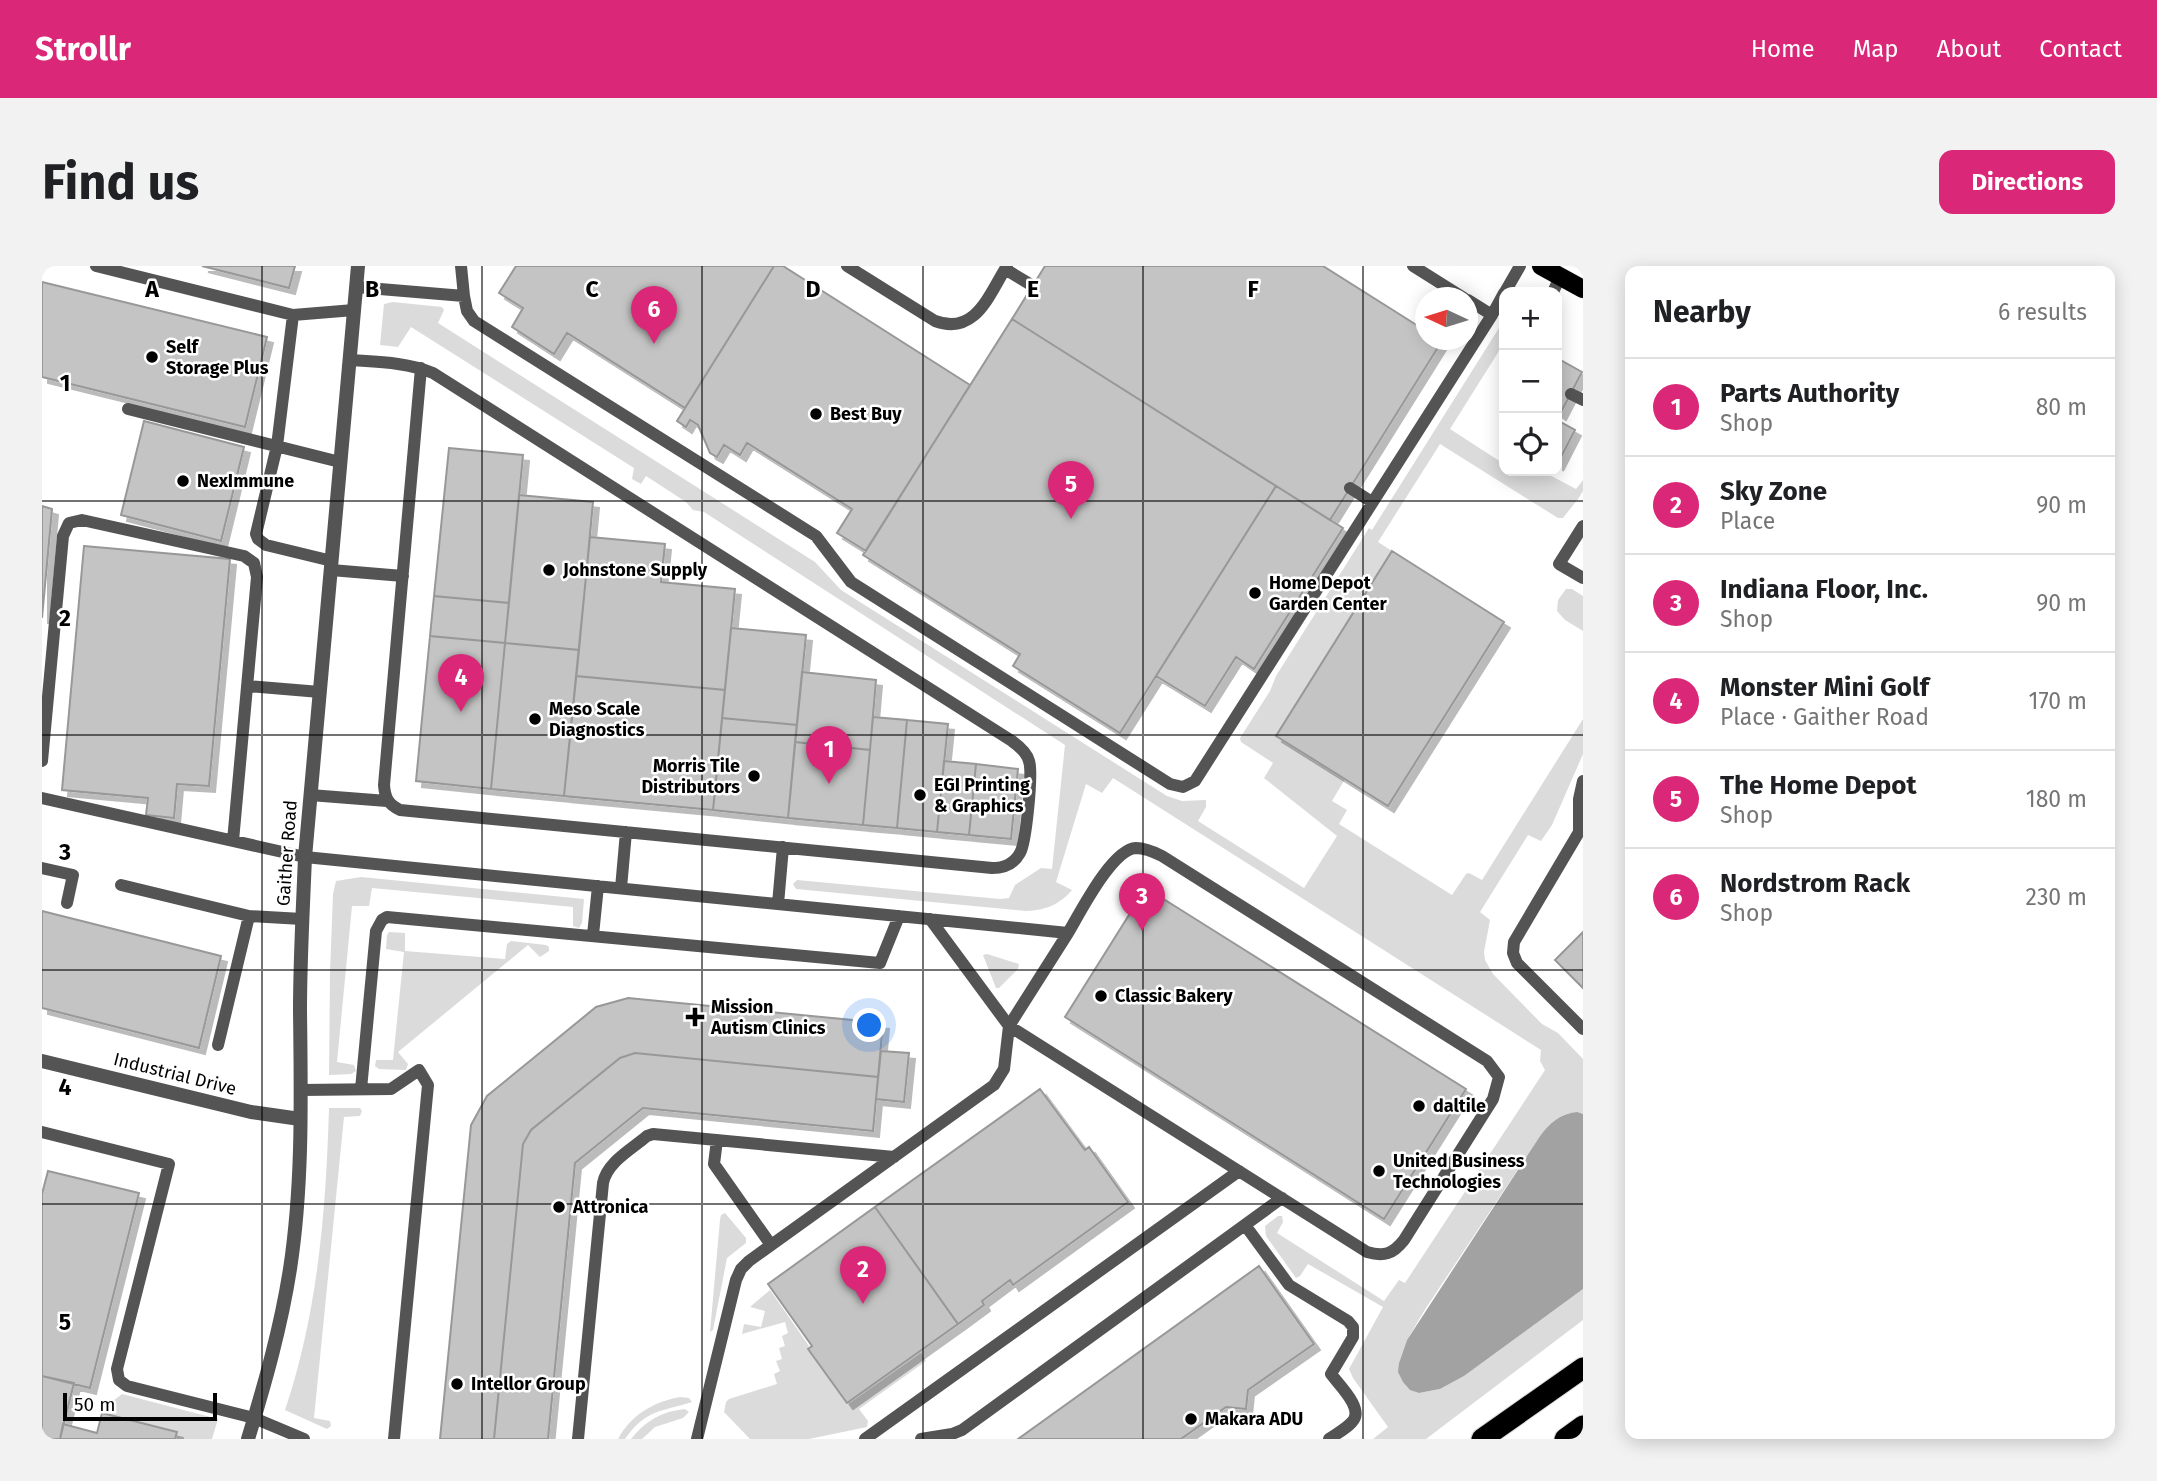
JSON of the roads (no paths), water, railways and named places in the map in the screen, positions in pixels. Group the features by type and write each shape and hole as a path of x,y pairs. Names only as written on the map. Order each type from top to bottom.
{"highway":[{"path":"1482,1439 1583,1368"},
{"path":"1565,1439 1583,1426"}],"main road":[{"path":"1541,266 1557,285 1583,289"}],"street":[{"name":"Gaither Road","path":"248,1439 280,1324 296,1214 305,857 358,266"},
{"name":"Industrial Drive","path":"42,1061 251,1112 300,1119"}],"lane":[{"path":"96,266 293,315 354,310"},
{"path":"461,266 467,311 474,321 816,537 851,582 1176,786 1183,787 1195,781 1499,302"},
{"path":"846,266 935,321 951,326 961,324 977,313 1006,267 1032,286"},
{"path":"1413,266 1447,287"},
{"path":"1508,287 1520,266"},
{"path":"356,286 464,296"},
{"path":"1478,306 1492,315"},
{"path":"293,315 277,446 256,529 258,539 266,545 331,566 403,576"},
{"path":"310,795 387,802 400,810 992,868 1004,867 1014,861 1023,844 1031,770 1029,760 1012,741 433,373 408,365 349,360"},
{"path":"387,802 384,785 421,368"},
{"path":"128,409 341,462"},
{"path":"1350,488 1372,502"},
{"path":"42,761 65,528 82,520 244,556 254,563 257,577 233,841"},
{"path":"1583,526 1559,564 1583,578"},
{"path":"247,686 320,692"},
{"path":"1583,781 1578,799 1581,834 1514,942 1513,953 1517,963 1583,1029"},
{"path":"42,798 305,857 1068,933"},
{"path":"621,888 625,832"},
{"path":"778,904 783,848"},
{"path":"697,1439 738,1274 749,1261 997,1082 1004,1069 1009,1026 1112,863 1122,853 1134,848 1150,850 1163,856 1487,1061 1499,1077 1493,1099 1404,1240 1388,1254 1378,1256 1367,1252 1009,1026 930,919"},
{"path":"42,868 73,875 67,903"},
{"path":"121,885 249,916 302,919"},
{"path":"593,935 598,886"},
{"path":"218,1045 249,916"},
{"path":"361,1089 376,931 382,920 394,916 880,963 899,916"},
{"path":"301,1090 391,1089 419,1070 428,1085 394,1439"},
{"path":"42,1132 169,1164 117,1370 119,1380 127,1386 254,1418 304,1439"},
{"path":"578,1439 605,1174 650,1135 894,1157"},
{"path":"717,1140 715,1164 771,1245"},
{"path":"865,1439 1239,1171"},
{"path":"921,1439 938,1438 962,1430 1282,1198"},
{"path":"1245,1224 1289,1285 1348,1321 1353,1327 1353,1337 1331,1374 1355,1408 1356,1415 1352,1422 1329,1439"}],"place":[{"name":"Nordstrom Rack","path":"654,344"},
{"name":"Self Storage Plus","path":"152,357"},
{"name":"Best Buy","path":"816,414"},
{"name":"NexImmune","path":"183,481"},
{"name":"The Home Depot","path":"1071,519"},
{"name":"Johnstone Supply","path":"549,570"},
{"name":"Home Depot Garden Center","path":"1255,593"},
{"name":"Monster Mini Golf","path":"461,712"},
{"name":"Meso Scale Diagnostics","path":"535,719"},
{"name":"Morris Tile Distributors","path":"754,776"},
{"name":"Parts Authority","path":"829,784"},
{"name":"EGI Printing & Graphics","path":"920,795"},
{"name":"Indiana Floor, Inc.","path":"1142,931"},
{"name":"Classic Bakery","path":"1101,996"},
{"name":"Mission Autism Clinics","path":"695,1017"},
{"name":"daltile","path":"1419,1106"},
{"name":"United Business Technologies","path":"1379,1171"},
{"name":"Attronica","path":"559,1207"},
{"name":"Sky Zone","path":"863,1304"},
{"name":"Intellor Group","path":"457,1384"},
{"name":"Makara ADU","path":"1191,1419"}]}
